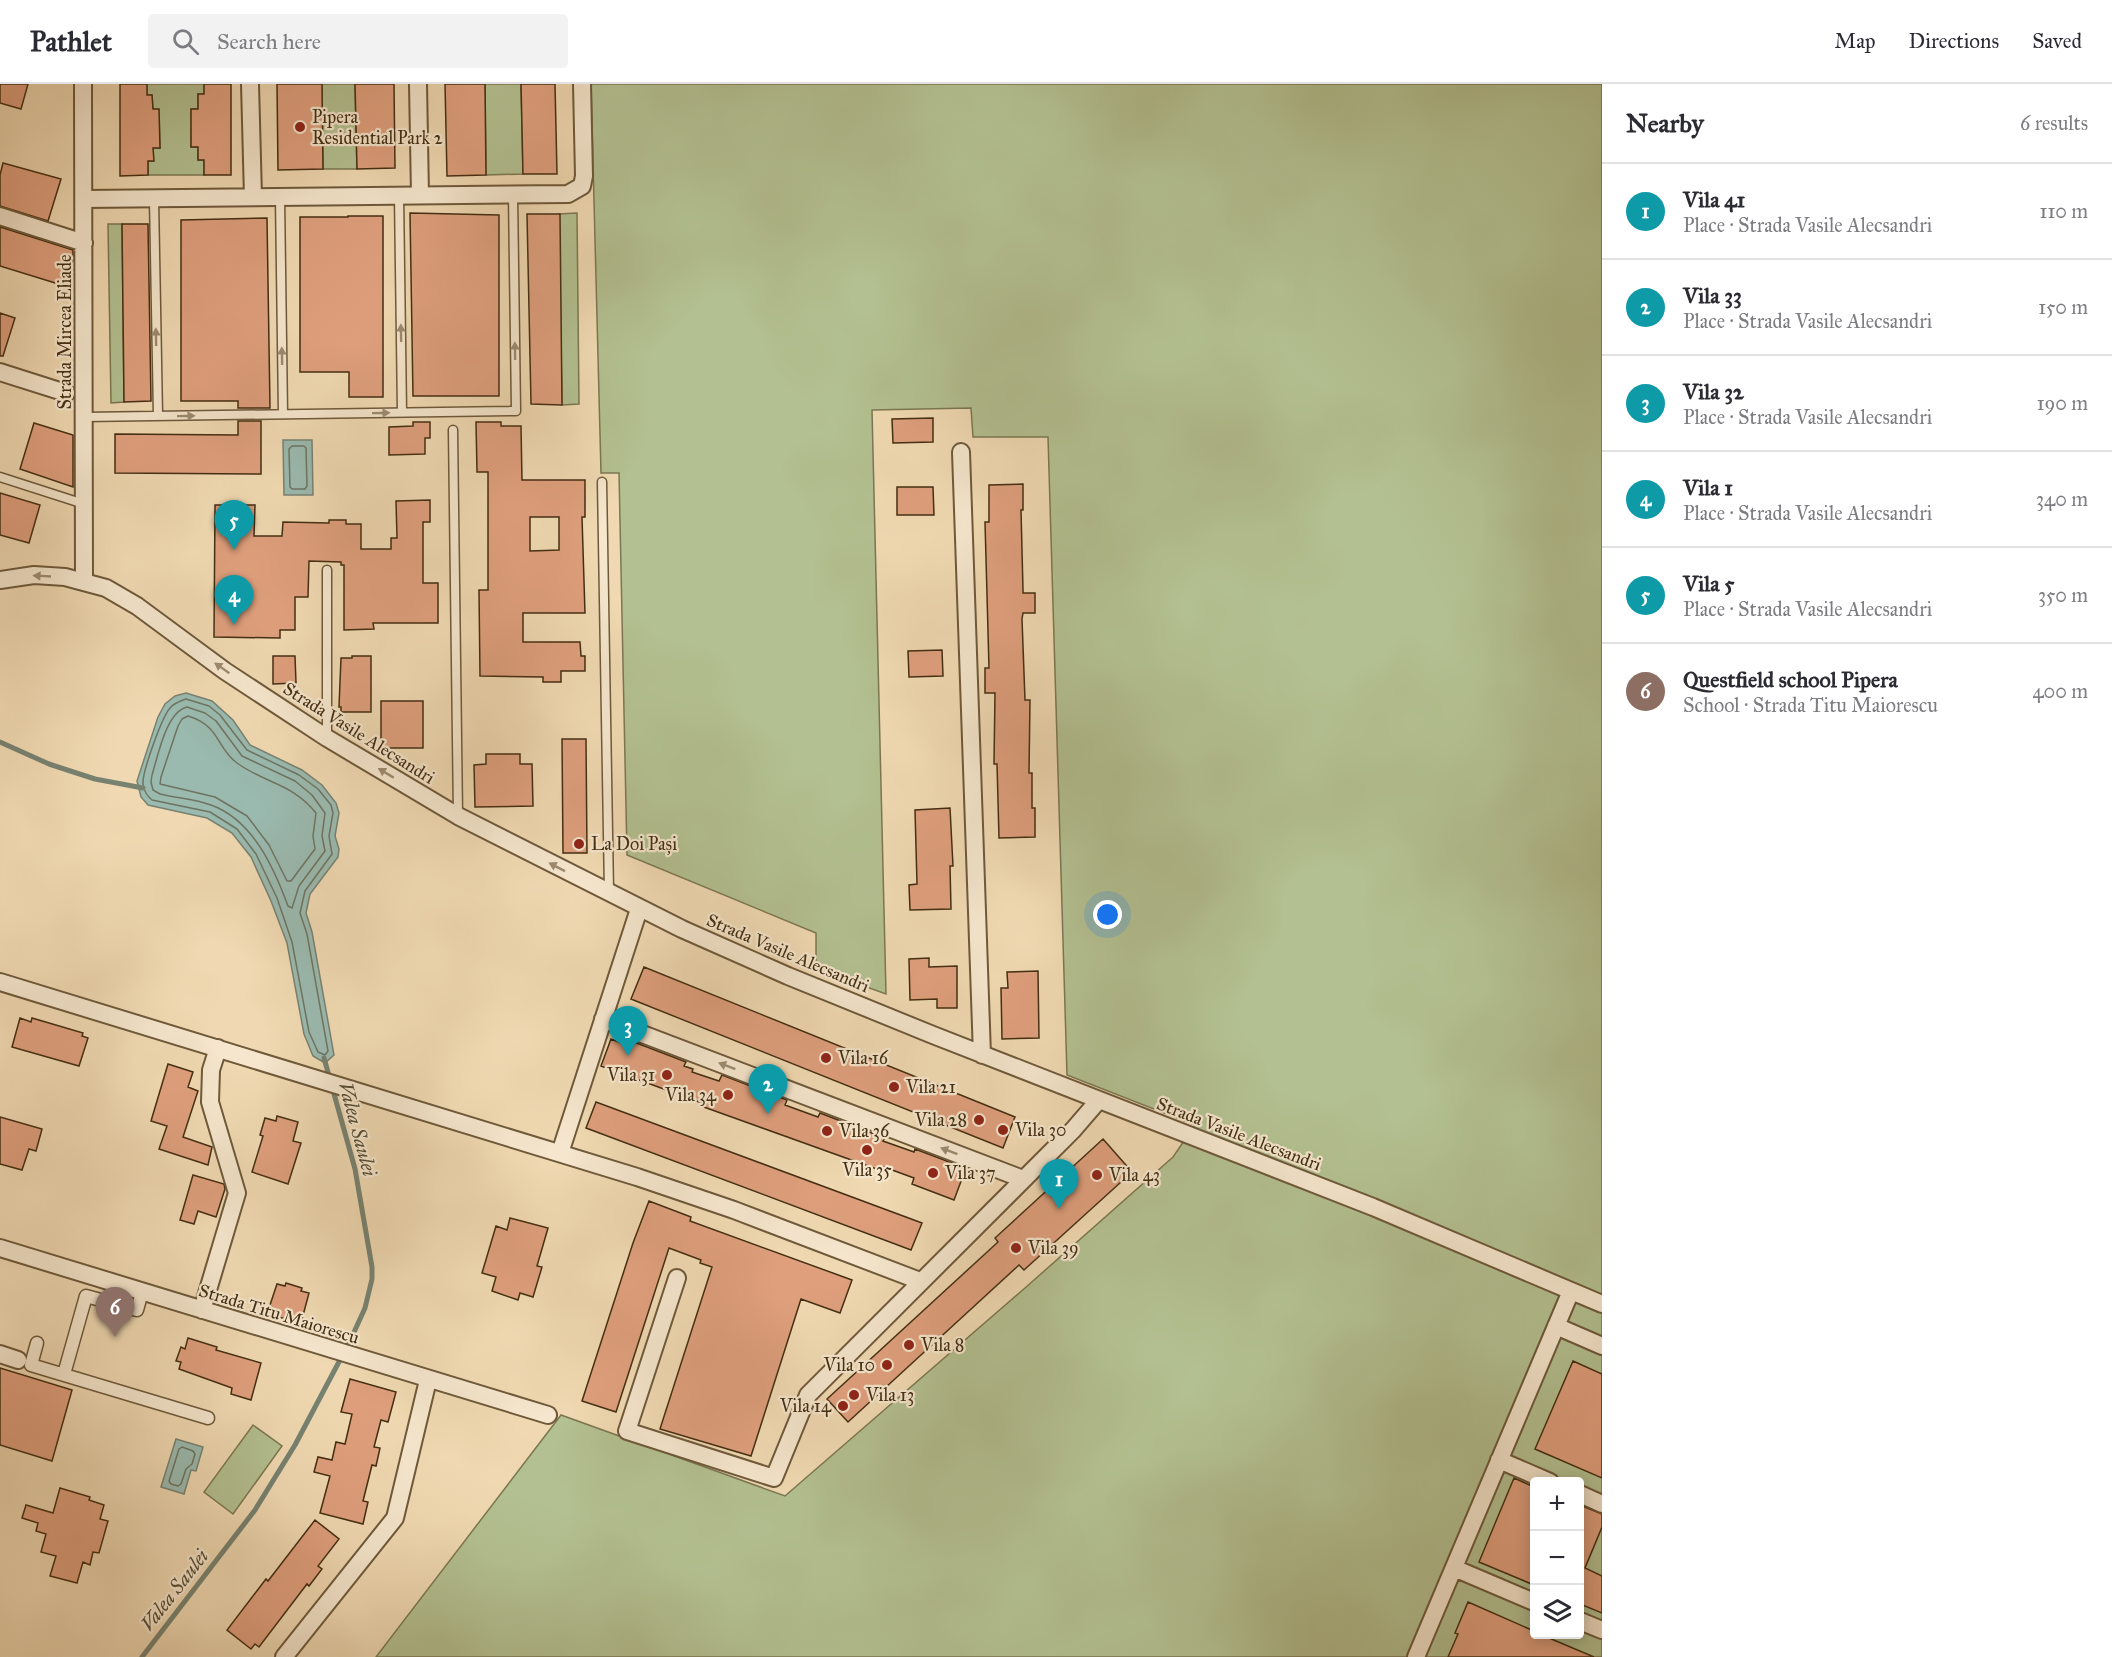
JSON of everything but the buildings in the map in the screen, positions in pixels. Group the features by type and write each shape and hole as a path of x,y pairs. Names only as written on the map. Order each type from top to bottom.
{"street":[{"name":"Strada Mircea Eliade","path":"83,84 84,581"},
{"path":"250,84 253,197"},
{"path":"418,84 420,195"},
{"path":"84,200 568,194 582,186 584,176 582,84"},
{"path":"0,216 84,243"},
{"path":"0,372 66,393"},
{"path":"962,452 982,1055"},
{"name":"Strada Vasile Alecsandri","path":"0,580 34,575 84,581 106,588 130,601 225,671 327,738 458,816 639,909 788,976 982,1055 1373,1208 1602,1304"},
{"path":"560,1153 639,909"},
{"path":"0,982 560,1153 734,1210 920,1281"},
{"path":"603,1019 1023,1179"},
{"path":"202,1310 237,1193 210,1102 210,1076 218,1048"},
{"path":"677,1278 627,1431 774,1478 808,1395 1073,1130 1098,1101"},
{"name":"Strada Titu Maiorescu","path":"0,1248 548,1415"},
{"path":"1416,1657 1571,1291"},
{"path":"64,1374 86,1296 137,1310 142,1292"},
{"path":"1556,1326 1602,1346"},
{"path":"37,1343 31,1365 208,1418"},
{"path":"0,1354 18,1360"},
{"path":"284,1657 395,1518 428,1380"},
{"path":"1499,1460 1538,1477"},
{"path":"1584,1496 1602,1504"},
{"path":"1454,1568 1530,1600"},
{"path":"1584,1622 1602,1630"}],"lane":[{"path":"84,417 516,411 513,194"},
{"path":"399,195 402,412"},
{"path":"280,197 283,414"},
{"path":"154,199 158,416"},
{"path":"453,430 458,816"},
{"path":"0,477 84,504"},
{"path":"602,482 609,893"},
{"path":"327,570 327,738"}],"green space":[{"path":"147,84 204,84 204,94 198,94 198,109 191,109 191,147 198,147 198,160 204,160 204,175 148,175 148,161 153,161 153,148 160,148 159,110 153,109 152,95 147,95"},
{"path":"322,84 355,84 357,169 323,169"},
{"path":"485,84 521,84 523,174 486,175"},
{"path":"591,84 1602,84 1602,1657 376,1657 561,1415 785,1496 1173,1157 1195,1125 1067,1075 1048,437 973,437 971,408 872,410 886,994 816,969 816,933 627,855 619,473 601,473"},
{"path":"577,213 579,404 562,405 559,214"},
{"path":"108,224 122,224 124,402 111,403"},
{"path":"253,1425 282,1446 233,1514 204,1492"}],"water":[{"path":"283,440 312,440 313,495 284,495"},
{"path":"186,693 212,701 233,720 250,745 302,770 322,785 336,803 339,813 335,836 339,849 338,857 310,894 306,913 312,932 334,1055 325,1063 313,1056 304,1034 287,943 251,857 232,833 207,818 148,805 141,797 137,781 158,717 165,704 175,696"},
{"path":"176,1439 203,1447 196,1471 191,1470 184,1494 161,1487"}],"waterway":[{"name":"Valea Saulei","path":"0,742 49,764 95,779 143,788"},
{"name":"Valea Saulei","path":"142,1657 255,1510 295,1445 365,1308 372,1279 372,1267 355,1169 324,1058"}],"place":[{"name":"Pipera Residential Park 2","path":"300,127"},
{"name":"Vila 5","path":"234,550"},
{"name":"Vila 1","path":"234,625"},
{"name":"La Doi Pași","path":"579,844"},
{"name":"Vila 32","path":"628,1056"},
{"name":"Vila 16","path":"826,1058"},
{"name":"Vila 31","path":"667,1075"},
{"name":"Vila 21","path":"894,1087"},
{"name":"Vila 34","path":"728,1095"},
{"name":"Vila 33","path":"768,1114"},
{"name":"Vila 28","path":"979,1120"},
{"name":"Vila 30","path":"1003,1130"},
{"name":"Vila 36","path":"827,1131"},
{"name":"Vila 35","path":"867,1150"},
{"name":"Vila 37","path":"933,1173"},
{"name":"Vila 43","path":"1097,1175"},
{"name":"Vila 41","path":"1059,1209"},
{"name":"Vila 39","path":"1016,1248"},
{"name":"Questfield school Pipera","path":"115,1337"},
{"name":"Vila 8","path":"909,1345"},
{"name":"Vila 10","path":"887,1365"},
{"name":"Vila 13","path":"854,1395"},
{"name":"Vila 14","path":"843,1406"}]}
